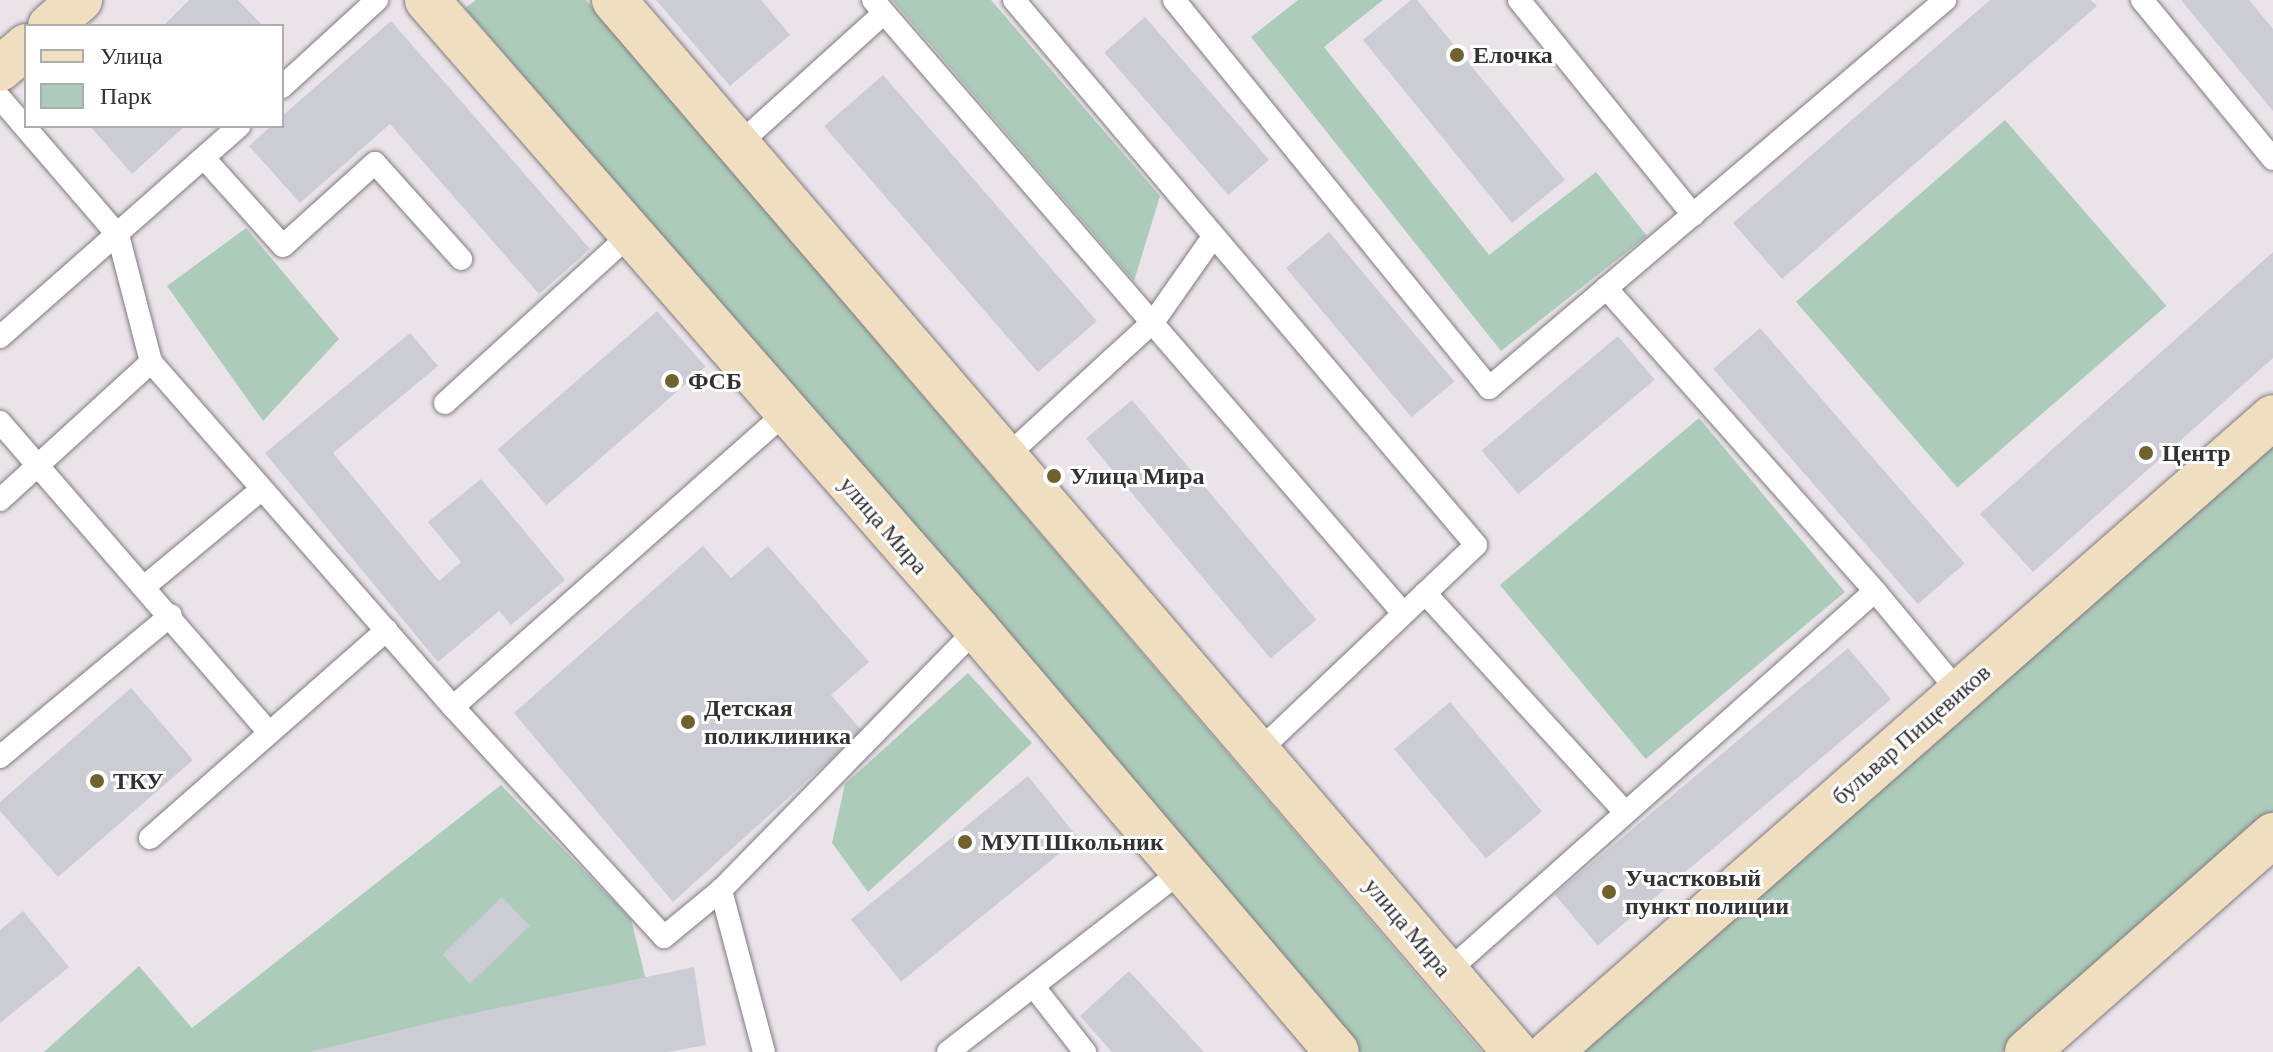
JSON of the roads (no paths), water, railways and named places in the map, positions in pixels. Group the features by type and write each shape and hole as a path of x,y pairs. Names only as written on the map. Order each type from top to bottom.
{"main road":[{"path":"52,24 80,0"},
{"name":"улица Мира","path":"427,0 977,629 1336,1052"},
{"name":"улица Мира","path":"614,0 1515,1052"},
{"path":"0,69 24,48"},
{"name":"бульвар Пищевиков","path":"1550,1052 2273,417"},
{"path":"2027,1052 2273,835"}],"lane":[{"path":"284,85 377,0"},
{"path":"1014,0 1476,545 1258,752"},
{"path":"1174,0 1489,388 1945,0"},
{"path":"1519,0 1693,215"},
{"path":"2142,0 2273,159"},
{"path":"739,144 878,6 1154,321 1403,613"},
{"path":"0,98 24,126"},
{"path":"26,128 118,235 151,362 453,707 664,937 721,890 977,629"},
{"path":"0,337 237,128"},
{"path":"204,158 283,246 375,163 461,259"},
{"path":"445,403 631,234"},
{"path":"1007,456 1154,321 1213,237"},
{"path":"1606,288 1875,591 1959,692"},
{"path":"0,500 151,362"},
{"path":"453,707 785,413"},
{"path":"0,422 171,615 268,731"},
{"path":"144,587 261,490"},
{"path":"1447,972 1875,591"},
{"path":"1425,593 1625,812"},
{"path":"0,757 171,615"},
{"path":"150,838 268,731 387,630"},
{"path":"952,1051 1181,871"},
{"path":"721,890 764,1052"},
{"path":"1034,987 1085,1052"}],"place":[{"name":"Елочка","path":"1457,55"},
{"name":"ФСБ","path":"672,381"},
{"name":"Центр","path":"2146,453"},
{"name":"Улица Мира","path":"1054,476"},
{"name":"Детская поликлиника","path":"688,722"},
{"name":"ТКУ","path":"97,781"},
{"name":"МУП Школьник","path":"965,842"},
{"name":"Участковый пункт полиции","path":"1609,892"}]}
